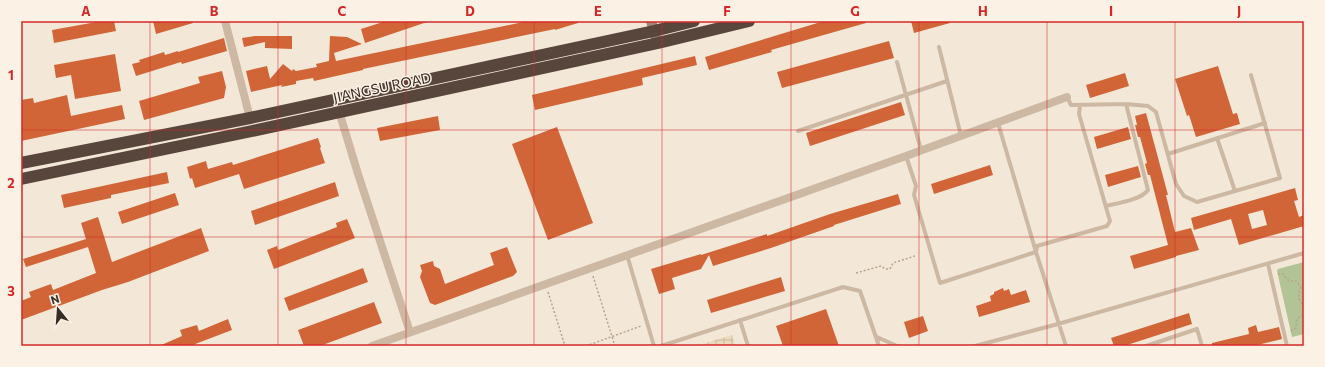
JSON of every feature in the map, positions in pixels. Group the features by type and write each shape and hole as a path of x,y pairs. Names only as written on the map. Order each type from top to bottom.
{"highway":[{"name":"JIANGSU ROAD","path":"21,163 250,118 653,26 694,21"},
{"name":"JIANGSU ROAD","path":"21,179 658,44 749,21"}],"street":[{"path":"225,21 250,118"},
{"path":"653,26 658,44"},
{"path":"372,346 906,156 1067,97"},
{"path":"336,99 358,174 410,332"}],"lane":[{"path":"939,47 961,136"},
{"path":"897,62 921,150"},
{"path":"1067,97 1071,105 1126,104 1148,106 1156,112 1176,184 1184,196 1197,202 1280,178 1251,75"},
{"path":"798,130 947,81"},
{"path":"1106,206 1139,197 1145,194 1148,190 1126,104"},
{"path":"1036,252 1037,246 1107,226 1110,221 1079,114 1080,106"},
{"path":"998,123 1036,252 1066,346"},
{"path":"1168,154 1265,123"},
{"path":"1217,138 1235,191"},
{"path":"906,156 916,186 914,195 940,283 1036,252"},
{"path":"975,346 1304,254"},
{"path":"627,255 654,346"},
{"path":"1268,264 1287,346"},
{"path":"661,346 843,287 860,291 879,346"},
{"path":"740,320 748,346"},
{"path":"1146,346 1197,330 1202,346"},
{"path":"877,337 897,346"}],"path":[{"path":"856,274 881,266 885,269 890,269 893,263 915,256"},
{"path":"590,268 615,346"},
{"path":"1278,274 1283,274 1289,281 1296,281 1301,287"},
{"path":"545,284 565,346"},
{"path":"1304,284 1301,287 1298,296 1300,303 1304,306"},
{"path":"1291,331 1296,328 1295,321 1304,313"},
{"path":"586,346 647,324"}],"green space":[{"path":"1304,262 1304,334 1292,337 1277,271 1278,269"}],"shaded area":[{"path":"732,335 735,346 696,346"}],"building":[{"path":"102,21 114,21 116,31 54,43 52,30"},
{"path":"153,21 193,21 193,23 156,34"},
{"path":"386,21 427,22 365,43 361,29"},
{"path":"528,21 578,21 578,23 555,30 363,69 314,81 313,78 296,81 296,84 281,87 282,85 251,92 246,71 267,66 270,79 283,64 292,71 293,69 296,71 317,67 316,64 329,61 330,36 347,37 362,44 334,53 336,61"},
{"path":"824,21 865,21 866,23 771,50 772,52 709,70 705,57"},
{"path":"911,21 949,21 950,23 914,33"},
{"path":"255,36 292,36 292,49 265,48 265,42 244,47 242,38"},
{"path":"224,38 227,51 182,64 181,62 136,76 132,64 140,62 139,60 164,52 165,55 178,52"},
{"path":"889,41 894,58 782,88 777,72"},
{"path":"115,54 121,91 75,99 71,75 56,78 54,65"},
{"path":"695,56 697,65 642,78 643,85 535,110 532,95"},
{"path":"1218,66 1233,114 1237,113 1240,124 1196,137 1189,115 1187,116 1175,79"},
{"path":"222,71 226,87 224,98 144,120 139,101 200,83 198,77"},
{"path":"1125,73 1129,86 1090,98 1086,85"},
{"path":"67,95 71,116 122,105 125,119 21,141 21,100 33,98 34,103"},
{"path":"901,102 905,115 810,146 806,133"},
{"path":"1146,113 1168,195 1166,195 1175,232 1191,228 1199,250 1134,269 1130,256 1168,245 1150,175 1148,175 1145,164 1147,163 1140,137 1138,137 1135,125 1137,125 1135,116"},
{"path":"438,116 440,130 380,141 377,128"},
{"path":"557,127 593,223 548,240 512,144"},
{"path":"1128,127 1131,139 1097,149 1094,137"},
{"path":"318,138 325,163 244,189 239,174 195,188 192,178 190,179 187,167 206,161 208,169 232,162 233,165"},
{"path":"990,165 993,175 934,194 931,184"},
{"path":"1138,166 1141,177 1108,187 1105,175"},
{"path":"167,172 169,183 111,195 111,198 64,208 61,195"},
{"path":"335,182 339,196 255,225 251,211"},
{"path":"1295,188 1298,200 1294,201 1299,217 1304,215 1304,226 1239,245 1231,219 1194,230 1191,218","holes":["1263,210 1267,225 1252,229 1248,214"]},
{"path":"175,193 179,205 122,224 118,212"},
{"path":"898,194 901,204 834,225 771,248 713,266 709,255 701,269 672,278 675,289 659,294 651,269 767,234 767,236 830,214"},
{"path":"98,217 112,262 201,228 209,251 21,320 21,301 31,297 29,292 51,284 53,290 96,273 88,247 26,267 23,259 86,239 81,223"},
{"path":"347,219 355,238 274,269 267,250 277,246 278,250 337,227 336,223"},
{"path":"507,247 517,272 513,276 435,305 430,303 420,277 422,271 420,265 433,261 434,266 440,269 445,284 494,265 490,253"},
{"path":"363,268 368,282 289,311 284,298"},
{"path":"781,277 785,291 711,313 707,300"},
{"path":"1003,288 1004,291 1009,289 1011,295 1026,290 1030,302 979,317 976,306 991,301 990,296 994,294 994,292"},
{"path":"374,302 382,323 320,346 304,346 298,330"},
{"path":"826,309 839,346 783,346 776,326"},
{"path":"1189,313 1192,324 1124,346 1114,346 1111,338"},
{"path":"923,316 928,331 909,338 904,322"},
{"path":"228,319 232,330 190,346 159,346 182,336 180,330 197,325 199,331"},
{"path":"1256,325 1258,332 1279,327 1282,339 1253,346 1212,346 1212,343 1249,334 1248,328"}]}
